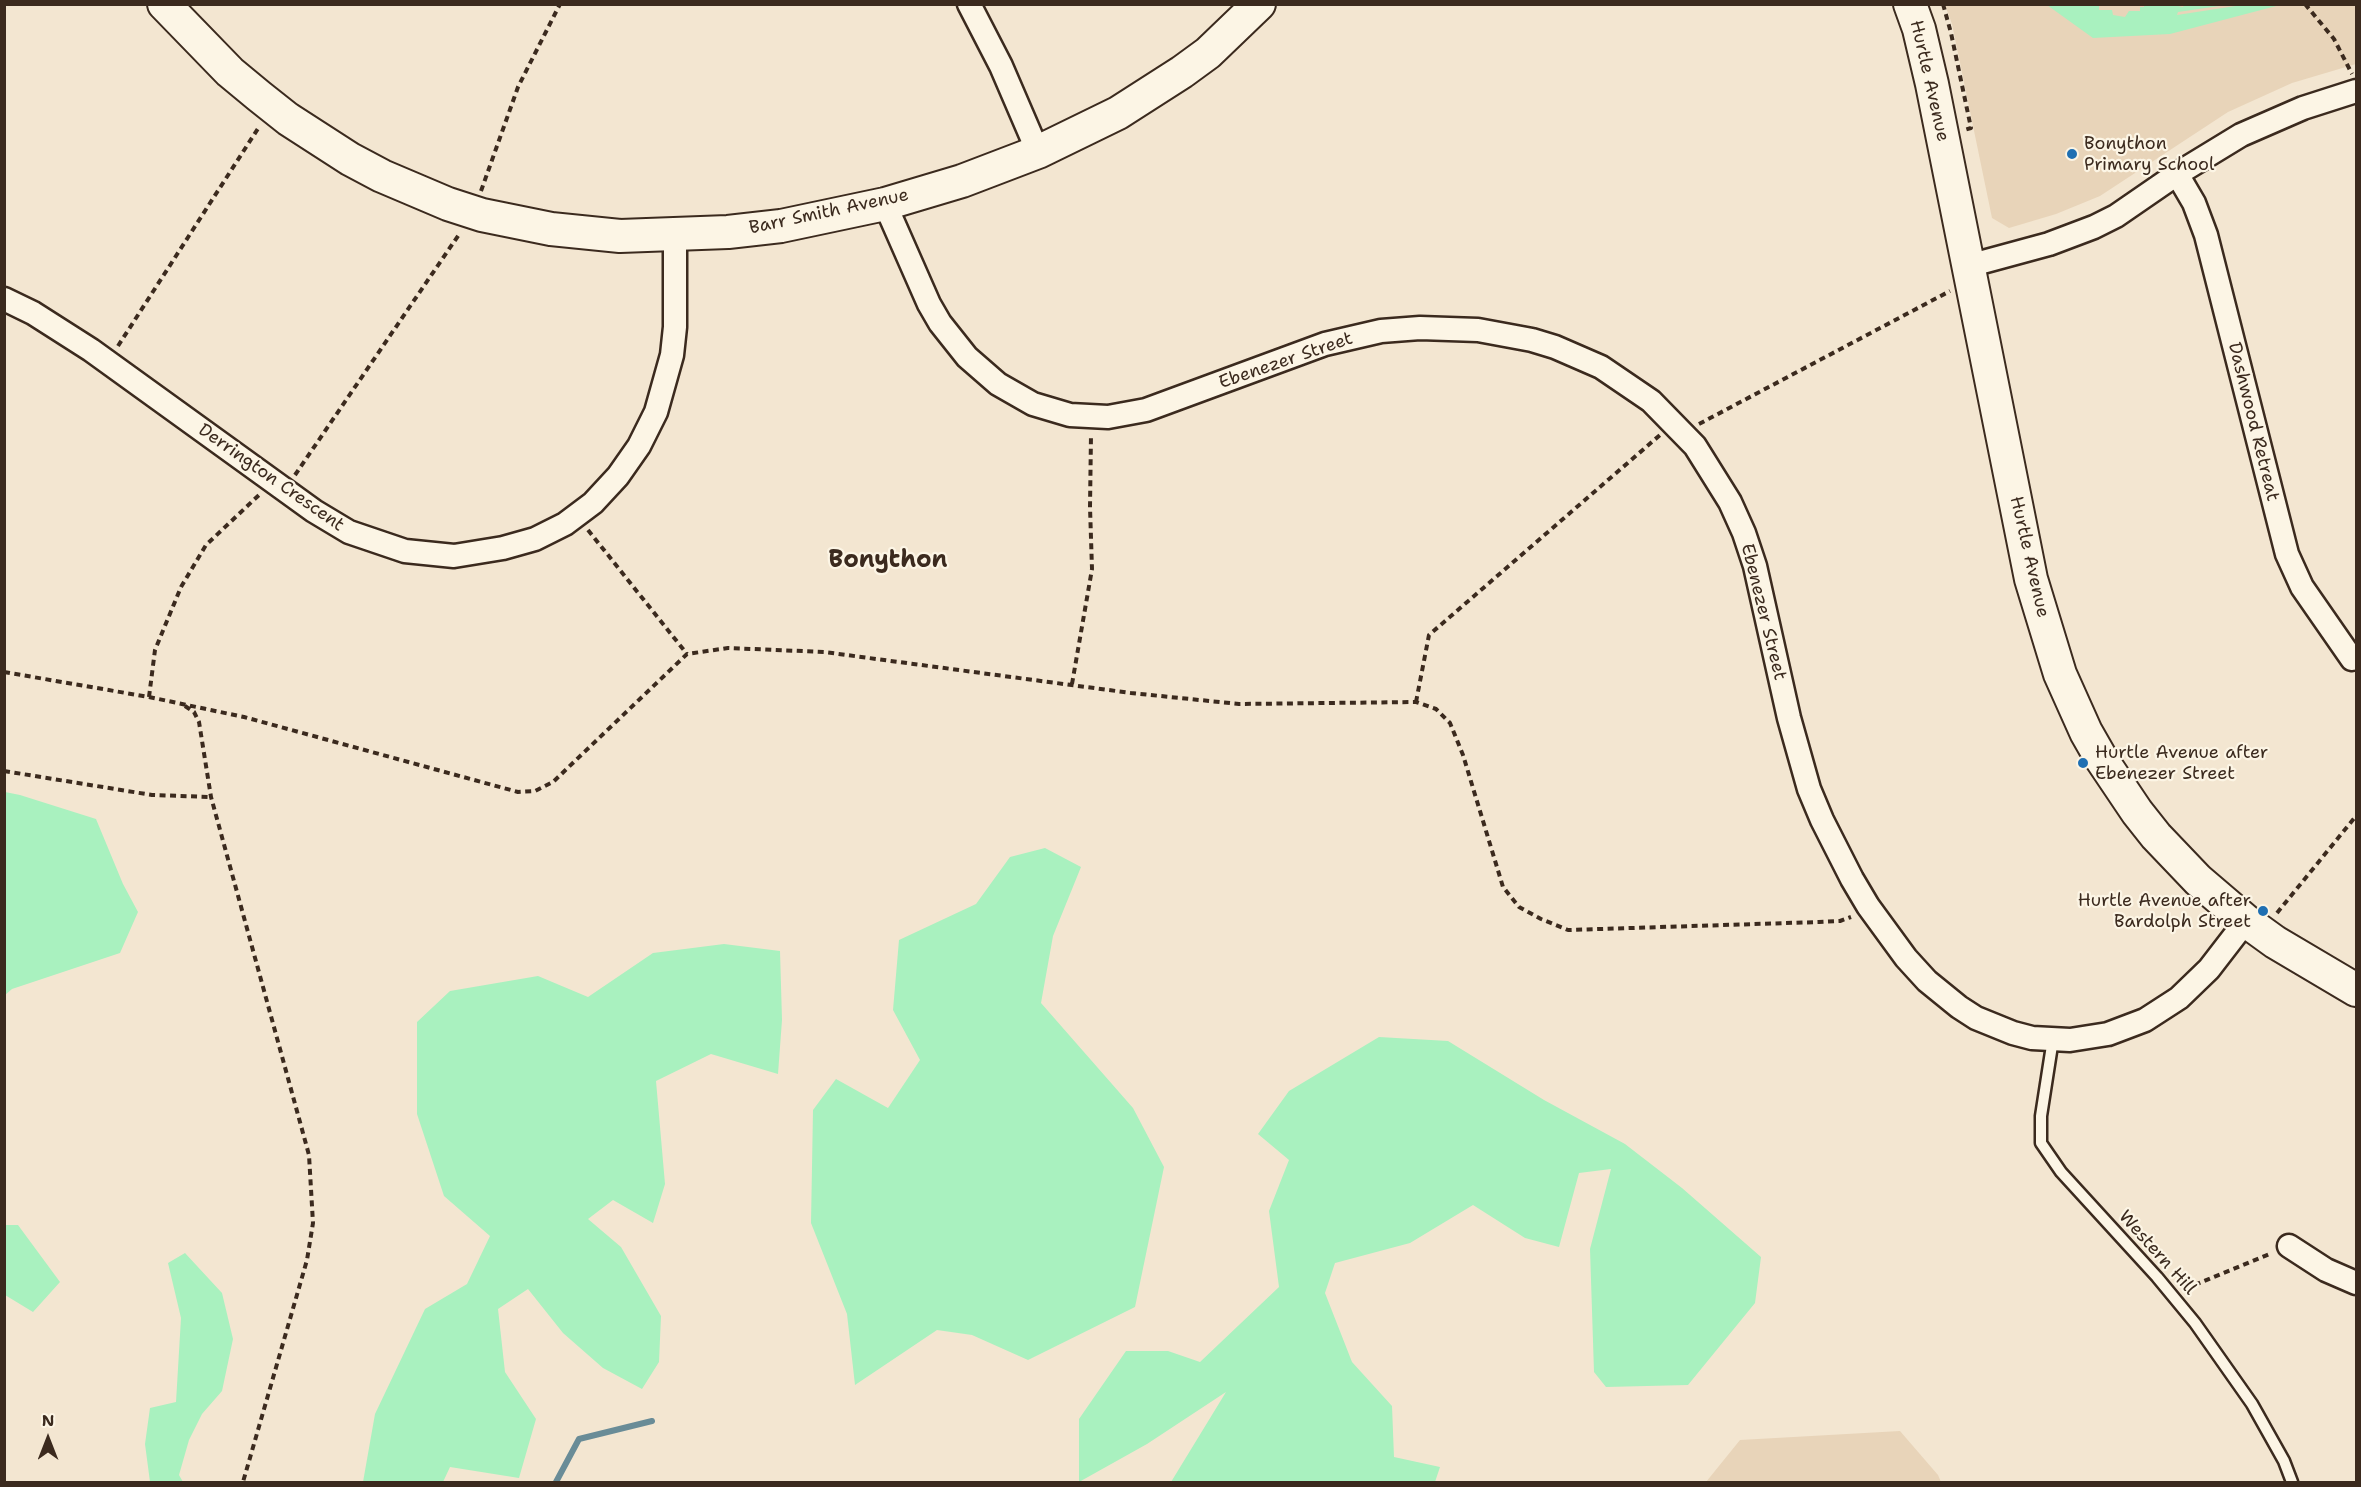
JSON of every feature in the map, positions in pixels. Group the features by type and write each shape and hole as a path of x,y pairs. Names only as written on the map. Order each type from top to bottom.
{"street":[{"name":"Barr Smith Avenue","path":"164,4 230,72 273,108 350,159 382,176 472,212 551,230 621,236 675,235 781,226 885,204 962,181 1038,152 1118,112 1182,72 1208,52 1259,4"},
{"path":"969,4 1001,66 1038,152"},
{"name":"Hurtle Avenue","path":"1910,4 1919,29 1932,84 1962,277 2031,579 2060,674 2086,732 2137,812 2156,836 2198,880 2272,940 2356,990"},
{"path":"1962,277 2094,227 2116,216 2177,174 2241,135 2302,108 2356,91"},
{"name":"Dashwood Retreat","path":"2177,174 2194,203 2206,236 2287,554 2302,587 2352,659"},
{"name":"Ebenezer Street","path":"885,204 929,304 940,323 967,357 998,384 1033,404 1070,415 1108,417 1146,410 1325,344 1381,331 1420,328 1478,330 1532,340 1555,347 1601,367 1684,425 1713,473 1744,533 1755,566 1789,717 1809,789 1827,830 1868,906 1906,958 1927,981 1959,1008 1976,1018 2013,1033 2052,1039 2070,1040 2108,1034 2145,1020 2179,998 2195,984 2246,921"},
{"name":"Derrington Crescent","path":"4,299 33,313 91,350 314,511 348,532 386,546 429,555 454,556 535,539 565,524 593,503 618,477 639,446 656,412 672,355 675,336 675,235"},
{"path":"2289,1246 2326,1270 2356,1282"}],"lane":[{"name":"Western Hill","path":"2052,1039 2041,1116 2041,1143 2061,1172 2173,1294 2228,1368 2275,1444 2292,1482"}],"path":[{"path":"275,483 292,480 465,226 518,87 560,4"},
{"path":"1943,4 1952,33 1971,128 1958,131"},
{"path":"2305,4 2334,39 2356,78"},
{"path":"115,351 273,108"},
{"path":"1416,702 1429,635 1684,425 1962,277"},
{"path":"1072,684 1092,569 1090,416"},
{"path":"149,697 155,650 181,587 206,545 253,500"},
{"path":"576,515 687,654"},
{"path":"4,672 149,697 244,717 518,792 536,791 553,782 687,654 728,648 824,652 1131,693 1239,704 1416,702 1436,709 1450,723 1463,755 1503,887 1519,907 1568,930 1840,921 1868,906"},
{"path":"184,705 194,712 199,722 212,797 309,1155 313,1223 307,1260 243,1482"},
{"path":"4,771 152,795 212,797"},
{"path":"2272,940 2271,920 2356,816"},
{"path":"2173,1294 2289,1246"}],"shaded area":[{"name":"Bonython Primary School","path":"1945,5 2356,5 2356,64 2292,83 2228,112 2100,196 2056,214 2009,228 1992,218 1952,24"},
{"path":"1900,1431 1938,1475 1941,1482 1706,1482 1740,1440"}],"green space":[{"path":"2047,5 2095,5 2099,6 2099,10 2112,10 2113,15 2125,17 2129,11 2140,11 2140,7 2144,5 2183,7 2184,5 2226,5 2178,12 2177,15 2242,5 2280,5 2170,34 2093,38"},
{"path":"5,792 96,819 123,884 138,912 120,953 12,989 5,995"},
{"path":"1045,848 1081,867 1053,936 1041,1003 1133,1108 1164,1167 1135,1307 1028,1360 972,1335 937,1330 855,1385 847,1314 811,1223 813,1110 836,1079 888,1108 920,1060 893,1010 899,940 976,904 1010,857"},
{"path":"724,944 780,951 782,1020 778,1074 711,1054 656,1081 665,1184 653,1223 613,1200 588,1219 621,1247 661,1316 659,1362 642,1389 603,1368 563,1333 528,1289 498,1309 505,1372 536,1419 519,1478 450,1467 443,1482 363,1482 375,1414 425,1309 467,1284 490,1236 444,1196 417,1114 417,1022 450,991 538,976 588,997 653,953"},
{"path":"1379,1037 1448,1041 1544,1100 1625,1144 1682,1188 1761,1257 1755,1303 1688,1385 1606,1387 1594,1372 1590,1249 1611,1169 1579,1173 1559,1247 1525,1238 1473,1205 1410,1243 1335,1263 1325,1293 1352,1362 1392,1406 1394,1457 1440,1467 1435,1482 1171,1482 1226,1392 1147,1444 1079,1482 1079,1419 1126,1351 1168,1351 1200,1362 1279,1287 1269,1211 1289,1160 1258,1134 1289,1091"},
{"path":"4,1225 18,1225 60,1282 33,1312 5,1295"},
{"path":"185,1253 222,1293 233,1339 222,1391 202,1414 189,1440 179,1475 183,1482 150,1482 145,1444 150,1408 176,1402 181,1318 168,1263"}],"waterway":[{"path":"556,1482 579,1439 652,1421"}],"place":[{"name":"Bonython Primary School","path":"2072,154"},
{"name":"Hurtle Avenue after Ebenezer Street","path":"2083,763"},
{"name":"Hurtle Avenue after Bardolph Street","path":"2263,911"}],"district":[{"name":"Bonython","path":"888,561"}]}
